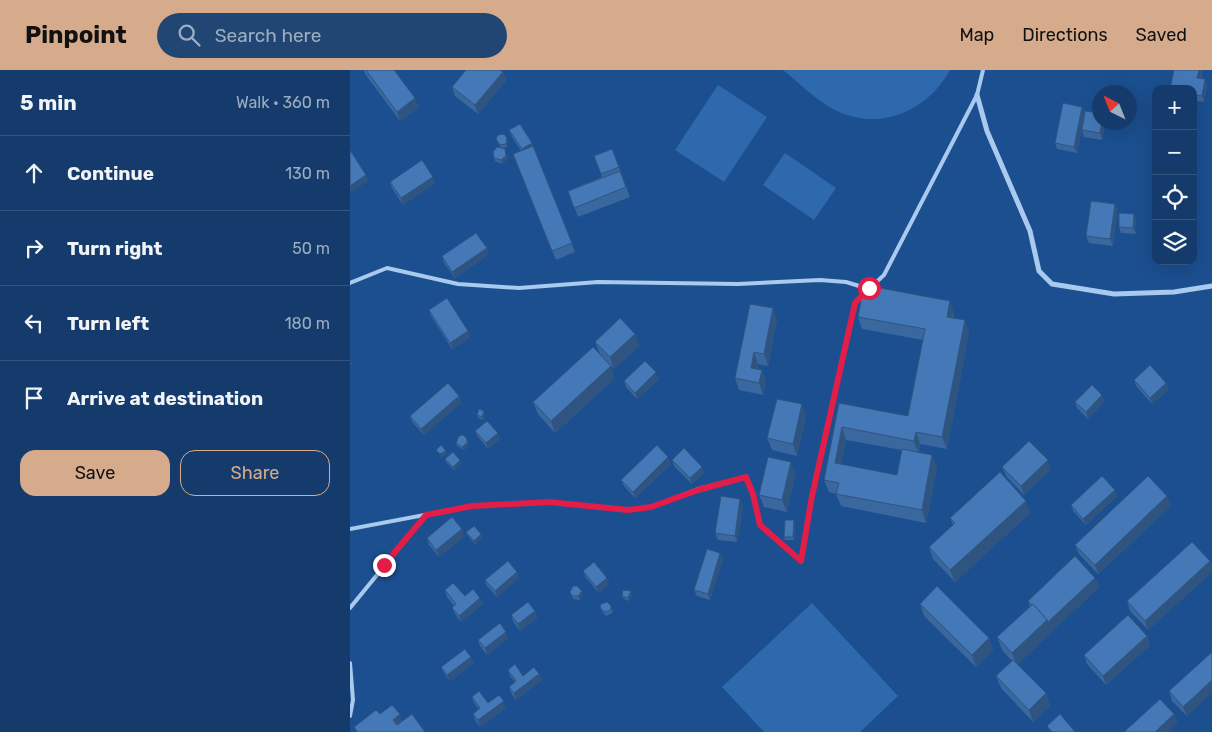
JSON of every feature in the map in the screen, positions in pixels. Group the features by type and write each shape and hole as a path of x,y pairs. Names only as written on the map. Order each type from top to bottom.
{"street":[{"path":"977,95 987,131 1030,231 1039,272 1052,284 1114,294 1174,292 1212,286"}],"lane":[{"path":"350,529 472,506 549,502 628,510 651,507 698,490 746,477 753,494 760,525 801,561 812,496 855,303 884,275 977,95 983,70"},
{"path":"350,283 387,268 458,284 519,288 598,282 738,284 820,280 846,282 869,288"},
{"path":"350,608 426,515"},
{"path":"350,663 353,700 350,716"}],"shaded area":[{"path":"783,70 950,70 929,97 915,107 885,118 868,119 852,116 828,106"},
{"path":"718,85 767,117 724,182 675,150"},
{"path":"785,153 836,188 814,220 763,185"},
{"path":"812,603 898,696 860,732 764,732 722,687"}],"building":[{"path":"366,70 394,70 415,98 397,112"},
{"path":"466,70 500,70 503,72 475,105 452,87"},
{"path":"1174,70 1199,70 1197,78 1205,79 1202,96 1197,95 1197,85 1171,85"},
{"path":"1063,103 1082,107 1074,147 1055,143"},
{"path":"1085,111 1092,112 1092,130 1101,130 1100,133 1082,130"},
{"path":"520,124 532,143 522,149 509,130"},
{"path":"504,134 507,138 506,144 500,145 496,139 498,135"},
{"path":"533,146 572,243 552,251 513,154"},
{"path":"497,147 505,149 506,156 501,160 494,158 493,152"},
{"path":"612,149 619,167 601,174 594,156"},
{"path":"350,150 366,175 350,186"},
{"path":"422,160 433,177 401,198 390,182"},
{"path":"620,171 626,187 574,208 568,191"},
{"path":"1091,201 1115,204 1110,239 1086,236"},
{"path":"1119,213 1134,214 1133,228 1119,227"},
{"path":"476,233 487,248 452,272 442,256"},
{"path":"864,285 950,301 947,317 965,320 942,437 916,432 914,441 842,427 835,463 897,475 902,449 932,455 922,510 836,494 839,483 824,480 839,403 908,416 925,329 858,317"},
{"path":"447,298 468,331 450,343 429,310"},
{"path":"750,304 773,308 764,354 754,352 751,368 762,370 759,383 735,378"},
{"path":"620,318 635,334 610,357 595,342"},
{"path":"593,347 611,366 551,421 533,402"},
{"path":"645,361 656,372 635,393 624,381"},
{"path":"1150,365 1166,383 1150,398 1134,380"},
{"path":"448,383 459,396 421,429 410,416"},
{"path":"1092,385 1102,395 1086,412 1075,402"},
{"path":"777,399 802,404 793,444 767,438"},
{"path":"479,409 484,411 482,417 477,415"},
{"path":"487,421 498,433 486,443 475,431"},
{"path":"463,435 467,439 467,443 462,447 456,443 459,436"},
{"path":"1029,441 1048,460 1021,486 1002,467"},
{"path":"441,445 446,451 440,454 436,450"},
{"path":"657,445 668,457 633,492 621,480"},
{"path":"684,448 702,467 690,478 672,460"},
{"path":"453,452 460,460 453,467 445,459"},
{"path":"768,457 791,462 782,500 759,495"},
{"path":"1000,472 1026,501 950,570 929,547 955,523 950,518"},
{"path":"1102,476 1115,490 1083,519 1071,505"},
{"path":"1148,476 1167,496 1095,565 1075,545"},
{"path":"721,496 740,499 735,536 715,533"},
{"path":"452,517 462,529 436,550 427,538"},
{"path":"785,520 794,520 793,537 784,537"},
{"path":"474,526 481,534 474,541 466,532"},
{"path":"1192,542 1210,561 1145,621 1127,601"},
{"path":"707,549 720,553 708,594 694,590"},
{"path":"1075,556 1095,578 1048,622 1033,604 1028,601"},
{"path":"508,561 517,572 495,591 485,580"},
{"path":"594,562 607,578 596,587 583,571"},
{"path":"453,583 465,596 473,589 480,598 459,616 452,608 456,604 445,590"},
{"path":"573,586 577,586 582,591 578,596 572,596 570,592"},
{"path":"937,586 989,638 972,655 920,604"},
{"path":"623,590 631,591 628,598 622,596"},
{"path":"528,602 535,611 518,624 511,615"},
{"path":"607,602 611,606 611,610 605,612 600,608 601,604"},
{"path":"1033,604 1047,620 1012,653 997,637"},
{"path":"1128,615 1147,636 1103,676 1084,655"},
{"path":"500,623 506,632 485,648 478,640"},
{"path":"465,649 471,657 447,675 441,667"},
{"path":"1212,652 1212,680 1183,707 1169,691"},
{"path":"1013,660 1046,693 1029,710 996,676"},
{"path":"515,664 523,676 534,667 539,674 514,693 509,687 516,681 508,670"},
{"path":"479,691 488,703 499,695 504,701 478,720 473,714 480,708 472,697"},
{"path":"1160,699 1174,714 1155,732 1124,732"},
{"path":"392,705 400,714 393,720 397,725 412,714 425,732 356,732 354,727 376,710 380,714"},
{"path":"1060,714 1075,732 1052,732 1047,726"}],"route":[{"path":"384,565 426,515 472,506 549,502 628,510 651,507 698,490 746,477 753,494 760,525 801,561 812,496 855,303 869,288"}]}
